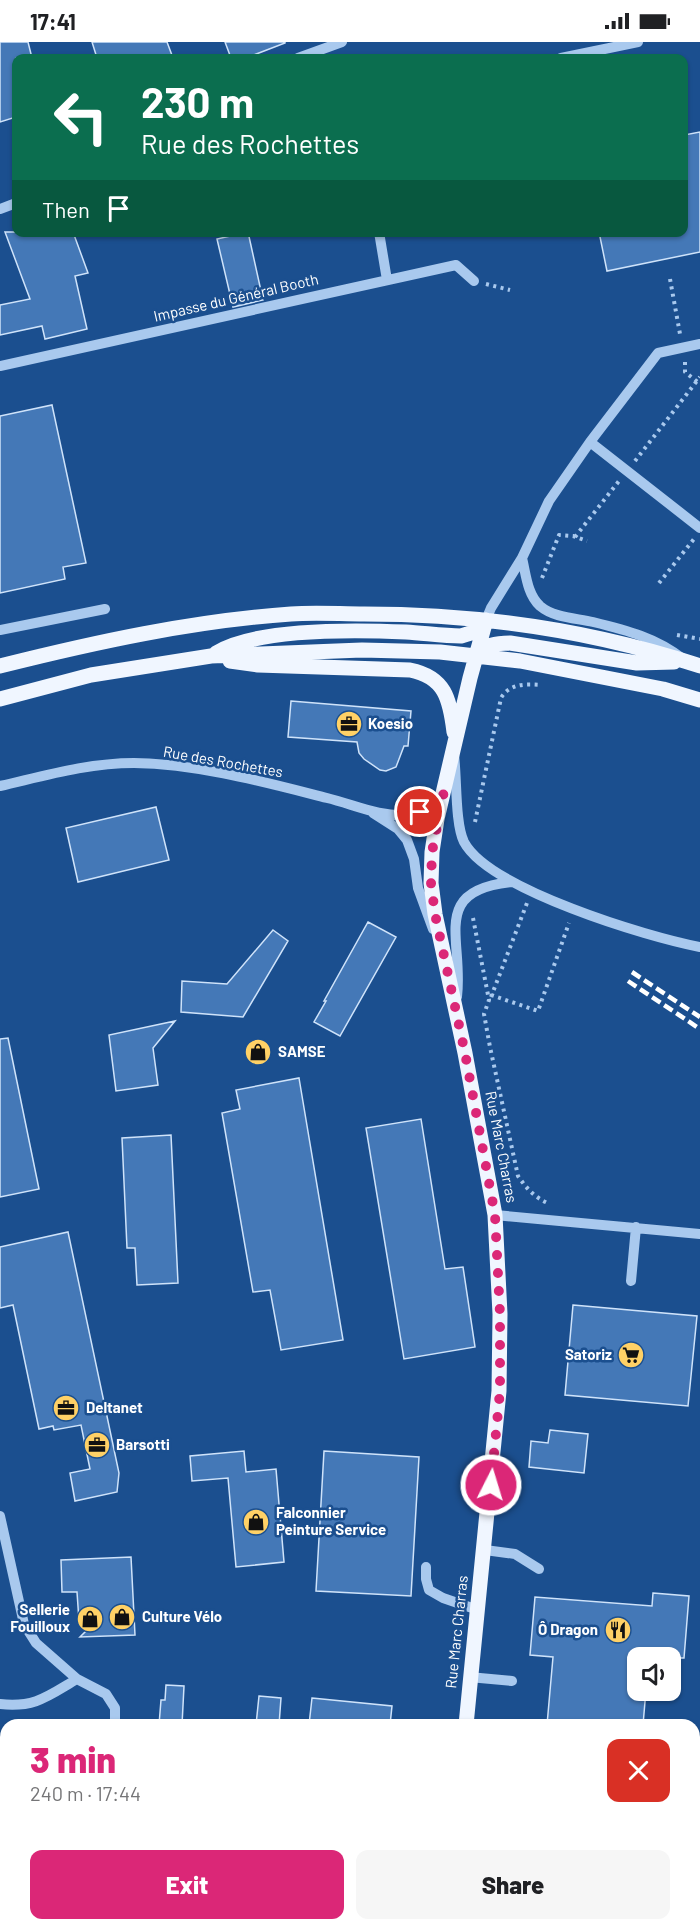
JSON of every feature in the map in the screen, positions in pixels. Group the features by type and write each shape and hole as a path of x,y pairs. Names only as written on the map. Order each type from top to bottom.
{"main road":[{"path":"0,666 83,645 206,623 293,614 423,614 532,625 591,636 694,664"},
{"name":"Rue Marc Charras","path":"466,1719 500,1391 500,1314 495,1215 435,914 431,883 432,852 444,791 475,655 486,620"},
{"path":"211,656 225,647 244,640 271,636 375,631 461,636 474,632 486,620"},
{"path":"475,655 492,643 510,643 637,663 694,664"},
{"path":"0,699 91,675 211,656 362,650 475,655 584,673 663,689 700,700"},
{"path":"211,656 258,665 389,669 423,673 433,677 446,697 452,713 455,747"}],"street":[{"path":"309,54 342,42"},
{"path":"580,54 638,42"},
{"path":"380,237 387,280"},
{"name":"Impasse du Général Booth","path":"0,366 456,265 474,281"},
{"path":"486,620 522,558 549,501 590,442 658,353 700,344"},
{"path":"590,442 700,530"},
{"path":"522,558 530,590 546,610 554,614 651,638 694,664"},
{"path":"0,630 105,609"},
{"path":"455,747 460,829 463,840 471,853 482,863 513,882 596,918 669,941 700,947"},
{"name":"Rue des Rochettes","path":"0,786 98,764 177,766 264,782 368,810 397,815 410,815 430,807 444,791"},
{"name":"Rue des Rochettes","path":"368,810 398,829 407,840 411,848 423,903 442,949"},
{"path":"455,1008 458,978 455,924 460,905 468,896 482,887 513,882"},
{"path":"495,1215 700,1234"},
{"path":"632,1281 636,1227"},
{"path":"0,1516 24,1624 36,1642 77,1679 106,1694 115,1708 115,1719"},
{"path":"485,1550 515,1554 539,1569"},
{"path":"426,1567 429,1590 443,1598 478,1610"},
{"path":"470,1677 512,1681"},
{"path":"0,1704 18,1706 37,1702 77,1679"}],"path":[{"path":"474,281 510,290"},
{"path":"659,583 700,530"},
{"path":"557,539 560,535 566,535 586,542"},
{"path":"475,823 501,698 507,691 519,684 543,685"},
{"path":"528,902 484,1014 519,1176 527,1189 541,1200 554,1205"},
{"path":"472,912 489,1000"},
{"path":"491,995 538,1011 570,919"}],"building":[{"path":"0,42 28,42 31,54 12,54 12,118 0,122"},
{"path":"92,42 167,42 172,54 96,54"},
{"path":"225,42 285,42 256,54 230,54"},
{"path":"700,132 700,252 607,271 600,237 688,237 688,134"},
{"path":"5,232 12,232 12,237 75,237 88,273 75,276 87,329 45,339 42,326 0,335 0,305 30,299"},
{"path":"249,237 263,300 233,307 217,239"},
{"path":"52,405 86,563 63,567 65,579 0,593 0,416"},
{"name":"Koesio","path":"291,701 411,711 408,746 404,746 396,767 386,771 380,770 364,759 359,753 357,742 288,737"},
{"path":"156,807 169,860 78,882 66,828"},
{"path":"368,922 396,937 340,1036 314,1022"},
{"path":"273,930 288,941 243,1017 181,1012 182,981 227,984"},
{"path":"175,1021 153,1048 158,1085 116,1091 109,1035"},
{"path":"8,1038 39,1189 0,1197 0,1039"},
{"path":"299,1078 343,1340 281,1350 270,1290 253,1292 222,1113 240,1109 236,1090"},
{"path":"421,1119 445,1269 463,1267 475,1347 404,1359 366,1128"},
{"path":"171,1135 178,1283 137,1285 135,1248 127,1248 122,1138"},
{"path":"68,1232 119,1473 117,1492 75,1501 70,1473 90,1469 81,1425 54,1430 53,1426 39,1429 13,1305 0,1308 0,1247"},
{"name":"Satoriz","path":"573,1305 697,1316 688,1406 565,1395"},
{"path":"550,1430 588,1434 584,1473 529,1467 531,1441 548,1443"},
{"name":"Falconnier Peinture Service","path":"244,1451 246,1472 276,1469 284,1562 236,1567 228,1478 192,1481 190,1456"},
{"path":"324,1451 419,1457 411,1596 316,1591"},
{"path":"131,1557 135,1635 80,1637 88,1629 79,1621 77,1592 62,1592 61,1560"},
{"path":"653,1593 689,1596 684,1658 681,1658 681,1647 627,1647 627,1701 645,1701 644,1719 548,1719 553,1657 530,1655 535,1597 652,1606"},
{"path":"166,1685 184,1686 182,1719 159,1719 161,1700 165,1700"},
{"path":"259,1696 281,1698 279,1719 257,1719"},
{"path":"312,1698 392,1706 391,1719 310,1719"}],"railway":[{"path":"632,972 700,1017"},
{"path":"628,981 700,1029"}],"place":[{"name":"Koesio","path":"349,724"},
{"name":"SAMSE","path":"258,1052"},
{"name":"Satoriz","path":"631,1355"},
{"name":"Deltanet","path":"66,1408"},
{"name":"Barsotti","path":"97,1445"},
{"name":"Falconnier Peinture Service","path":"256,1522"},
{"name":"Culture Vélo","path":"122,1617"},
{"name":"Sellerie Fouilloux","path":"90,1619"},
{"name":"Ô Dragon","path":"618,1630"}],"route":[{"path":"420,812 430,807 444,791 432,852 431,883 435,914 465,1053 495,1215 500,1314 500,1391 491,1485"}]}
